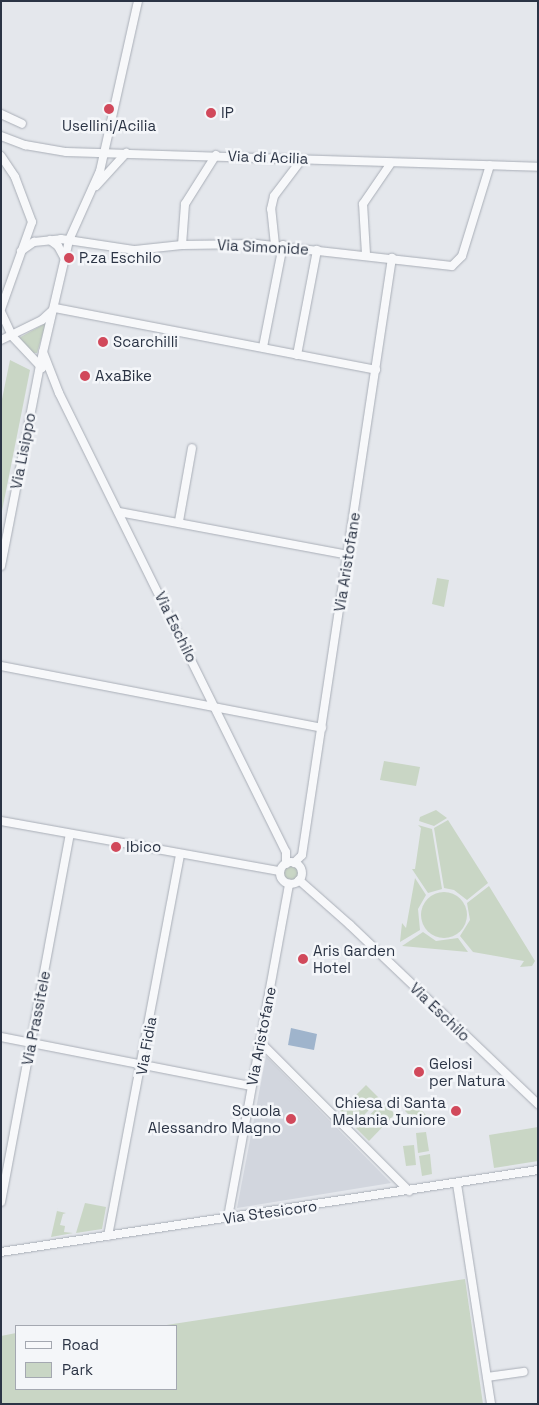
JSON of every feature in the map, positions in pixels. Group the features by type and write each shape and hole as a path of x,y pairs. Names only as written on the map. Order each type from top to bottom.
{"street":[{"path":"92,190 104,153 138,1"},
{"path":"1,114 22,124"},
{"name":"Via di Acilia","path":"1,136 49,150 538,167"},
{"path":"92,190 126,153"},
{"path":"182,245 185,204 216,155"},
{"path":"1,156 15,177 32,222 1,311 12,336 40,365 58,393"},
{"path":"264,347 279,245 271,209 274,196 302,159"},
{"path":"366,254 364,204 391,163"},
{"name":"Via Simonide","path":"21,251 34,242 50,240 69,240 120,250 182,245 279,245 366,254 445,267 457,263 462,256 490,165"},
{"name":"Via Lisippo","path":"1,566 40,365 66,264 69,240 92,190"},
{"path":"50,240 63,253 66,264"},
{"path":"297,355 317,250"},
{"name":"Via Aristofane","path":"290,863 302,855 392,258"},
{"path":"1,290 10,283"},
{"path":"1,340 42,320 55,308 376,370"},
{"path":"31,356 43,352 58,393"},
{"name":"Via Eschilo","path":"58,393 119,512 290,863"},
{"path":"179,521 192,448"},
{"path":"119,512 179,521 348,556"},
{"path":"1,666 322,728"},
{"path":"1,821 180,856 280,871 290,863 300,869 299,880 289,884 282,879 280,871"},
{"name":"Via Prassitele","path":"1,1202 70,834"},
{"name":"Via Fidia","path":"108,1236 143,1066 180,856"},
{"name":"Via Eschilo","path":"299,880 344,919 538,1104"},
{"name":"Via Aristofane","path":"228,1217 289,884"},
{"path":"1,1037 251,1086"},
{"path":"260,1042 409,1192"},
{"name":"Via Stesicoro","path":"1,1252 228,1217 409,1192 538,1170"},
{"path":"457,1184 491,1404"},
{"path":"487,1378 524,1372"}],"shaded area":[{"name":"Scuola Alessandro Magno","path":"266,1056 391,1183 237,1208"}],"green space":[{"path":"46,323 37,353 33,353 17,339"},
{"path":"10,360 30,370 1,516 1,404"},
{"path":"437,578 449,580 444,607 432,604"},
{"path":"384,761 420,767 416,786 380,780"},
{"path":"436,810 447,818 434,826 419,821 420,817"},
{"path":"448,820 488,883 467,900 454,890 444,888 434,828"},
{"path":"418,825 432,829 442,889 428,893 412,869 415,869 421,828"},
{"path":"291,866 299,874 291,882 283,874"},
{"path":"415,878 426,895 418,909 420,930 400,942 402,923 406,928"},
{"path":"489,886 535,961 532,966 520,967 524,961 473,952 460,936 470,920 467,903"},
{"path":"444,892 457,896 463,902 467,915 463,928 457,934 444,938 431,934 425,928 421,915 425,902 431,896"},
{"path":"423,932 436,941 458,938 468,952 402,946"},
{"path":"366,1085 380,1099 354,1125 340,1111"},
{"path":"383,1102 395,1114 369,1141 356,1128"},
{"path":"414,1103 428,1117 420,1126 405,1111"},
{"path":"538,1127 538,1161 494,1168 489,1135"},
{"path":"426,1132 429,1151 418,1153 416,1133"},
{"path":"414,1145 416,1165 406,1166 403,1146"},
{"path":"430,1154 432,1174 422,1176 419,1156"},
{"path":"59,1202 57,1211 66,1213 63,1214 60,1225 65,1226 64,1232 73,1233 51,1237"},
{"path":"85,1203 106,1207 102,1229 76,1233"},
{"path":"465,1279 483,1404 1,1404 1,1336 15,1333 15,1390 178,1390 178,1325 166,1325"}],"water":[{"path":"291,1028 317,1034 314,1050 288,1045"}],"place":[{"name":"Usellini/Acilia","path":"109,109"},
{"name":"IP","path":"211,113"},
{"name":"P.za Eschilo","path":"69,258"},
{"name":"Scarchilli","path":"103,342"},
{"name":"AxaBike","path":"85,376"},
{"name":"Ibico","path":"116,847"},
{"name":"Aris Garden Hotel","path":"303,959"},
{"name":"Gelosi per Natura","path":"419,1072"},
{"name":"Chiesa di Santa Melania Juniore","path":"456,1111"},
{"name":"Scuola Alessandro Magno","path":"291,1119"}]}
